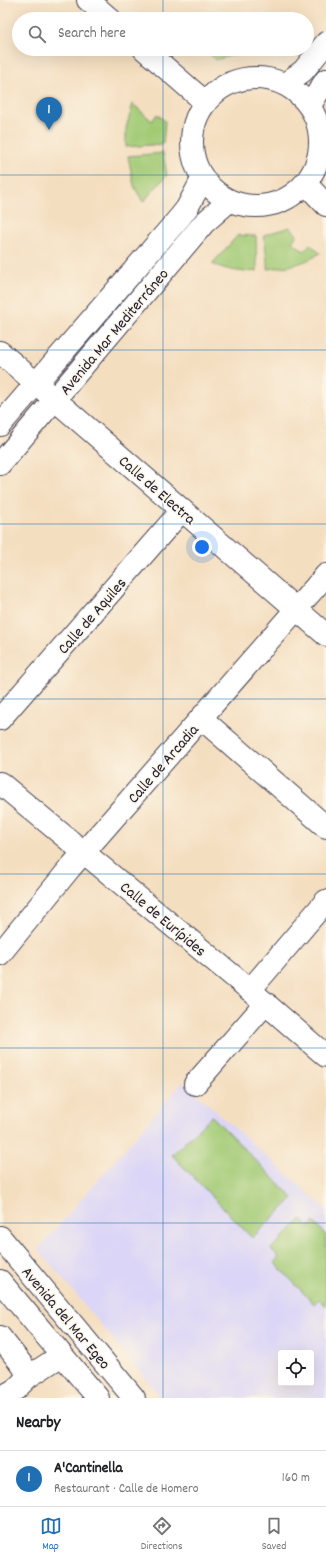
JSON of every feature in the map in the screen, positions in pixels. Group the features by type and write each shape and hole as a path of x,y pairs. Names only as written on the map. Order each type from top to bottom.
{"street":[{"path":"88,0 102,12"},
{"path":"285,84 303,70 326,43"},
{"path":"152,56 205,102"},
{"path":"251,77 269,78 285,84 299,93 310,105 320,131 319,159 306,184 284,201 257,207 229,201 214,191 203,178 194,160 192,140 196,119 205,102 218,89 234,81 251,77"},
{"path":"310,105 326,80"},
{"name":"Avenida Mar Mediterráneo","path":"0,464 45,391 187,208 203,178"},
{"path":"306,184 326,205"},
{"name":"Avenida Mar Mediterráneo","path":"0,424 45,391 204,222 229,201"},
{"name":"Calle de Electra","path":"0,352 326,635"},
{"name":"Calle de Aquiles","path":"0,720 182,510"},
{"name":"Calle de Arcadia","path":"0,954 84,852 326,575"},
{"path":"201,718 326,827"},
{"name":"Calle de Eurípides","path":"0,782 258,996 326,1056"},
{"path":"195,1084 326,901"},
{"name":"Avenida del Mar Egeo","path":"0,1237 134,1398"},
{"path":"0,1281 98,1398"},
{"path":"0,1337 23,1366 28,1377"},
{"path":"0,1398 16,1389 28,1377 62,1355"}],"shaded area":[{"path":"183,1082 326,1209 326,1398 162,1398 38,1249"}],"green space":[{"path":"212,56 230,56 216,60"},
{"path":"133,104 152,121 157,114 165,121 163,144 126,147 126,128"},
{"path":"163,153 167,175 143,202 134,186 128,156"},
{"path":"290,227 297,235 292,242 304,251 310,244 320,253 302,262 268,269 264,235"},
{"path":"238,235 256,236 257,271 245,272 223,268 212,264"},
{"path":"212,1116 293,1198 252,1238 172,1155"},
{"path":"302,1219 309,1227 314,1222 326,1235 326,1306 319,1299 314,1304 274,1262 279,1257 271,1249"}],"place":[{"name":"A'Cantinella","path":"49,130"}]}
